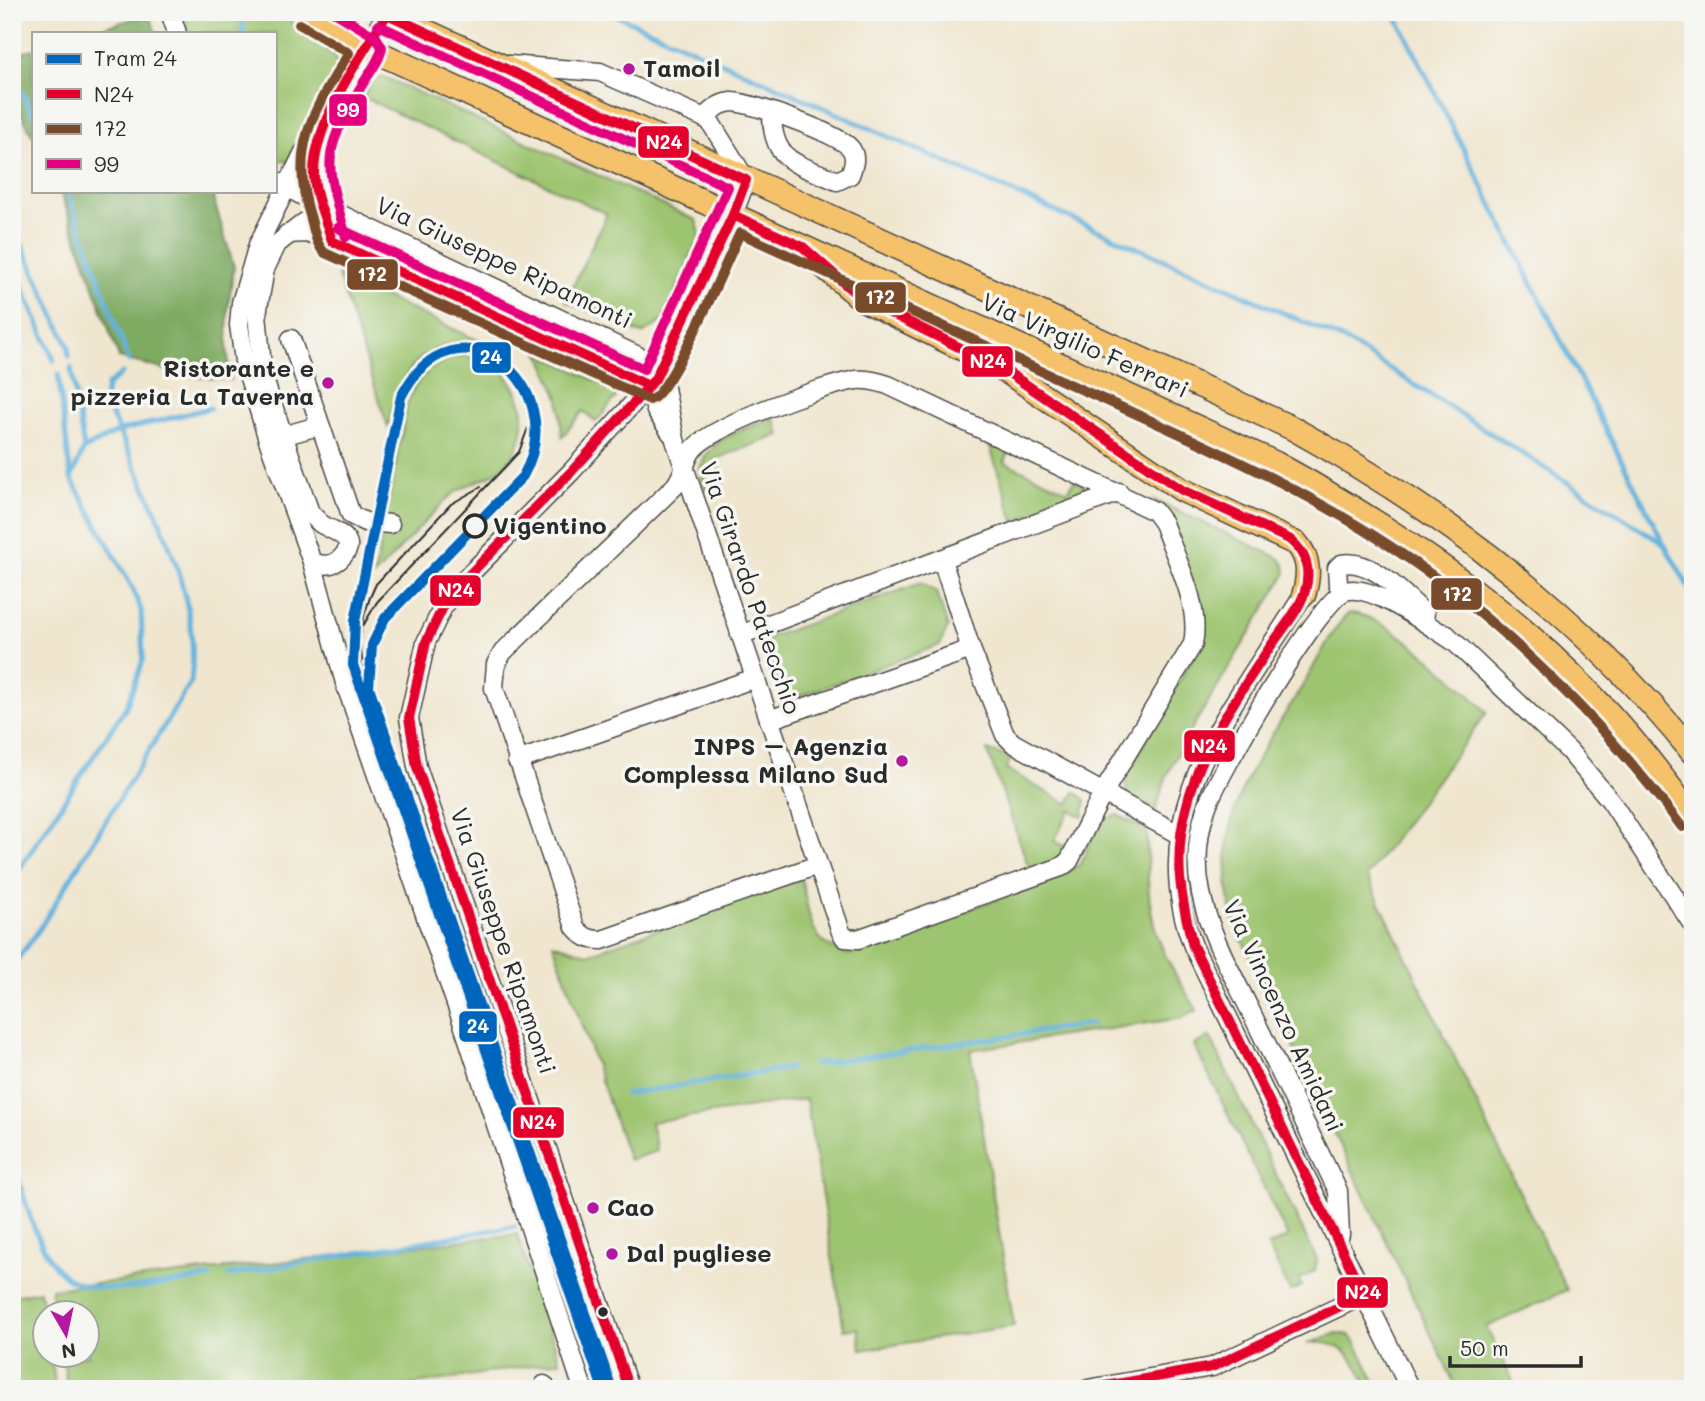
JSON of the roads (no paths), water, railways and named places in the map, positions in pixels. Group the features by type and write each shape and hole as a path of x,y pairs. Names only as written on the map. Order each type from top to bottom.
{"main road":[{"path":"306,12 368,48"},
{"path":"386,13 415,19"},
{"name":"Via Virgilio Ferrari","path":"415,19 495,64 1292,428 1362,467 1475,543 1537,592 1600,648 1693,753"},
{"name":"Via Virgilio Ferrari","path":"368,48 1275,463 1423,551 1515,623 1599,701 1667,782 1693,819"},
{"path":"803,247 862,299 1003,369 1182,490 1297,544 1307,561 1308,580 1304,594"}],"street":[{"path":"170,12 177,32"},
{"path":"332,241 313,171 321,136 386,13"},
{"path":"495,64 600,72 709,120 746,180"},
{"path":"704,118 717,105 734,102 772,113 844,142 851,149 855,161 850,175 837,181 794,163 772,138 772,113"},
{"path":"312,562 322,565 334,563 347,547 345,537 337,529 324,526 310,513 244,360 239,325 241,303 258,245 282,183 304,152 321,136"},
{"name":"Via Giuseppe Ripamonti","path":"629,1389 412,747 409,718 426,642 443,607 463,581 571,472 649,386 661,367 733,215 746,180"},
{"name":"Via Giuseppe Ripamonti","path":"282,183 324,207 661,367"},
{"path":"324,207 276,244 265,269 257,314 258,352 276,437 345,683 461,1018 583,1389"},
{"path":"287,234 307,233 332,241 649,386"},
{"path":"291,340 318,426 351,515 365,522 390,524"},
{"name":"Via Girardo Patecchio","path":"661,367 675,440 685,472 841,932 845,937 858,939 1061,867 1071,859 1103,793"},
{"path":"818,865 602,940 591,940 575,927 494,688 496,664 503,652 675,486 685,472 691,452 720,429 849,381 862,380 888,385 1119,492 1154,511 1163,523 1196,625 1193,644 1103,793"},
{"name":"Via Girardo Patecchio","path":"649,386 656,411 675,440"},
{"path":"276,437 318,426"},
{"path":"740,635 1119,492"},
{"path":"942,560 971,649 1005,735 1013,743 1178,834"},
{"path":"1453,641 1400,608 1362,590 1343,592 1338,584 1337,568 1350,562 1365,566 1398,589 1453,641 1569,751 1610,800 1693,925"},
{"name":"Via Vincenzo Amidani","path":"1341,1246 1338,1191 1211,930 1197,869 1199,839 1206,808 1219,777 1319,615 1343,592"},
{"name":"Via Vincenzo Amidani","path":"1304,594 1202,760 1186,799 1178,834 1178,885 1193,946 1410,1389"},
{"path":"769,720 971,649"},
{"path":"517,761 755,677"},
{"path":"1088,1389 1147,1385 1212,1367 1364,1295"}],"waterway":[{"path":"609,12 1346,341 1664,544"},
{"path":"1394,12 1664,544 1693,595"},
{"path":"242,23 244,32"},
{"path":"12,74 32,112"},
{"path":"67,192 129,361"},
{"path":"12,224 68,345 69,356"},
{"path":"12,262 54,360"},
{"path":"71,368 84,449 71,478"},
{"path":"12,966 37,933 191,682 192,645 188,609 179,573 151,501 105,399 107,386 122,373"},
{"path":"12,880 126,707 143,660 141,610 133,589 71,478 58,374"},
{"path":"84,449 119,431 210,408"},
{"path":"815,1064 1092,1024"},
{"path":"626,1094 790,1068"},
{"path":"12,1155 38,1238 55,1267 66,1277 79,1284 116,1288 136,1288 210,1277"},
{"path":"229,1275 515,1226"}],"tram line":[{"name":"24","path":"603,1389 353,665 355,621 401,397 424,366 450,351 477,351 501,362 521,383 533,410 535,442 523,476 385,618 372,645 369,687 612,1389"},
{"path":"363,626 377,602 519,452 529,425 525,395"},
{"path":"372,701 364,670 361,642 365,614 376,584 451,504 481,487"}],"place":[{"name":"Tamoil","path":"629,69"},
{"name":"Ristorante e pizzeria La Taverna","path":"328,383"},
{"name":"Vigentino","path":"475,526"},
{"name":"INPS – Agenzia Complessa Milano Sud","path":"902,761"},
{"name":"Cao","path":"593,1208"},
{"name":"Dal pugliese","path":"612,1254"}]}
